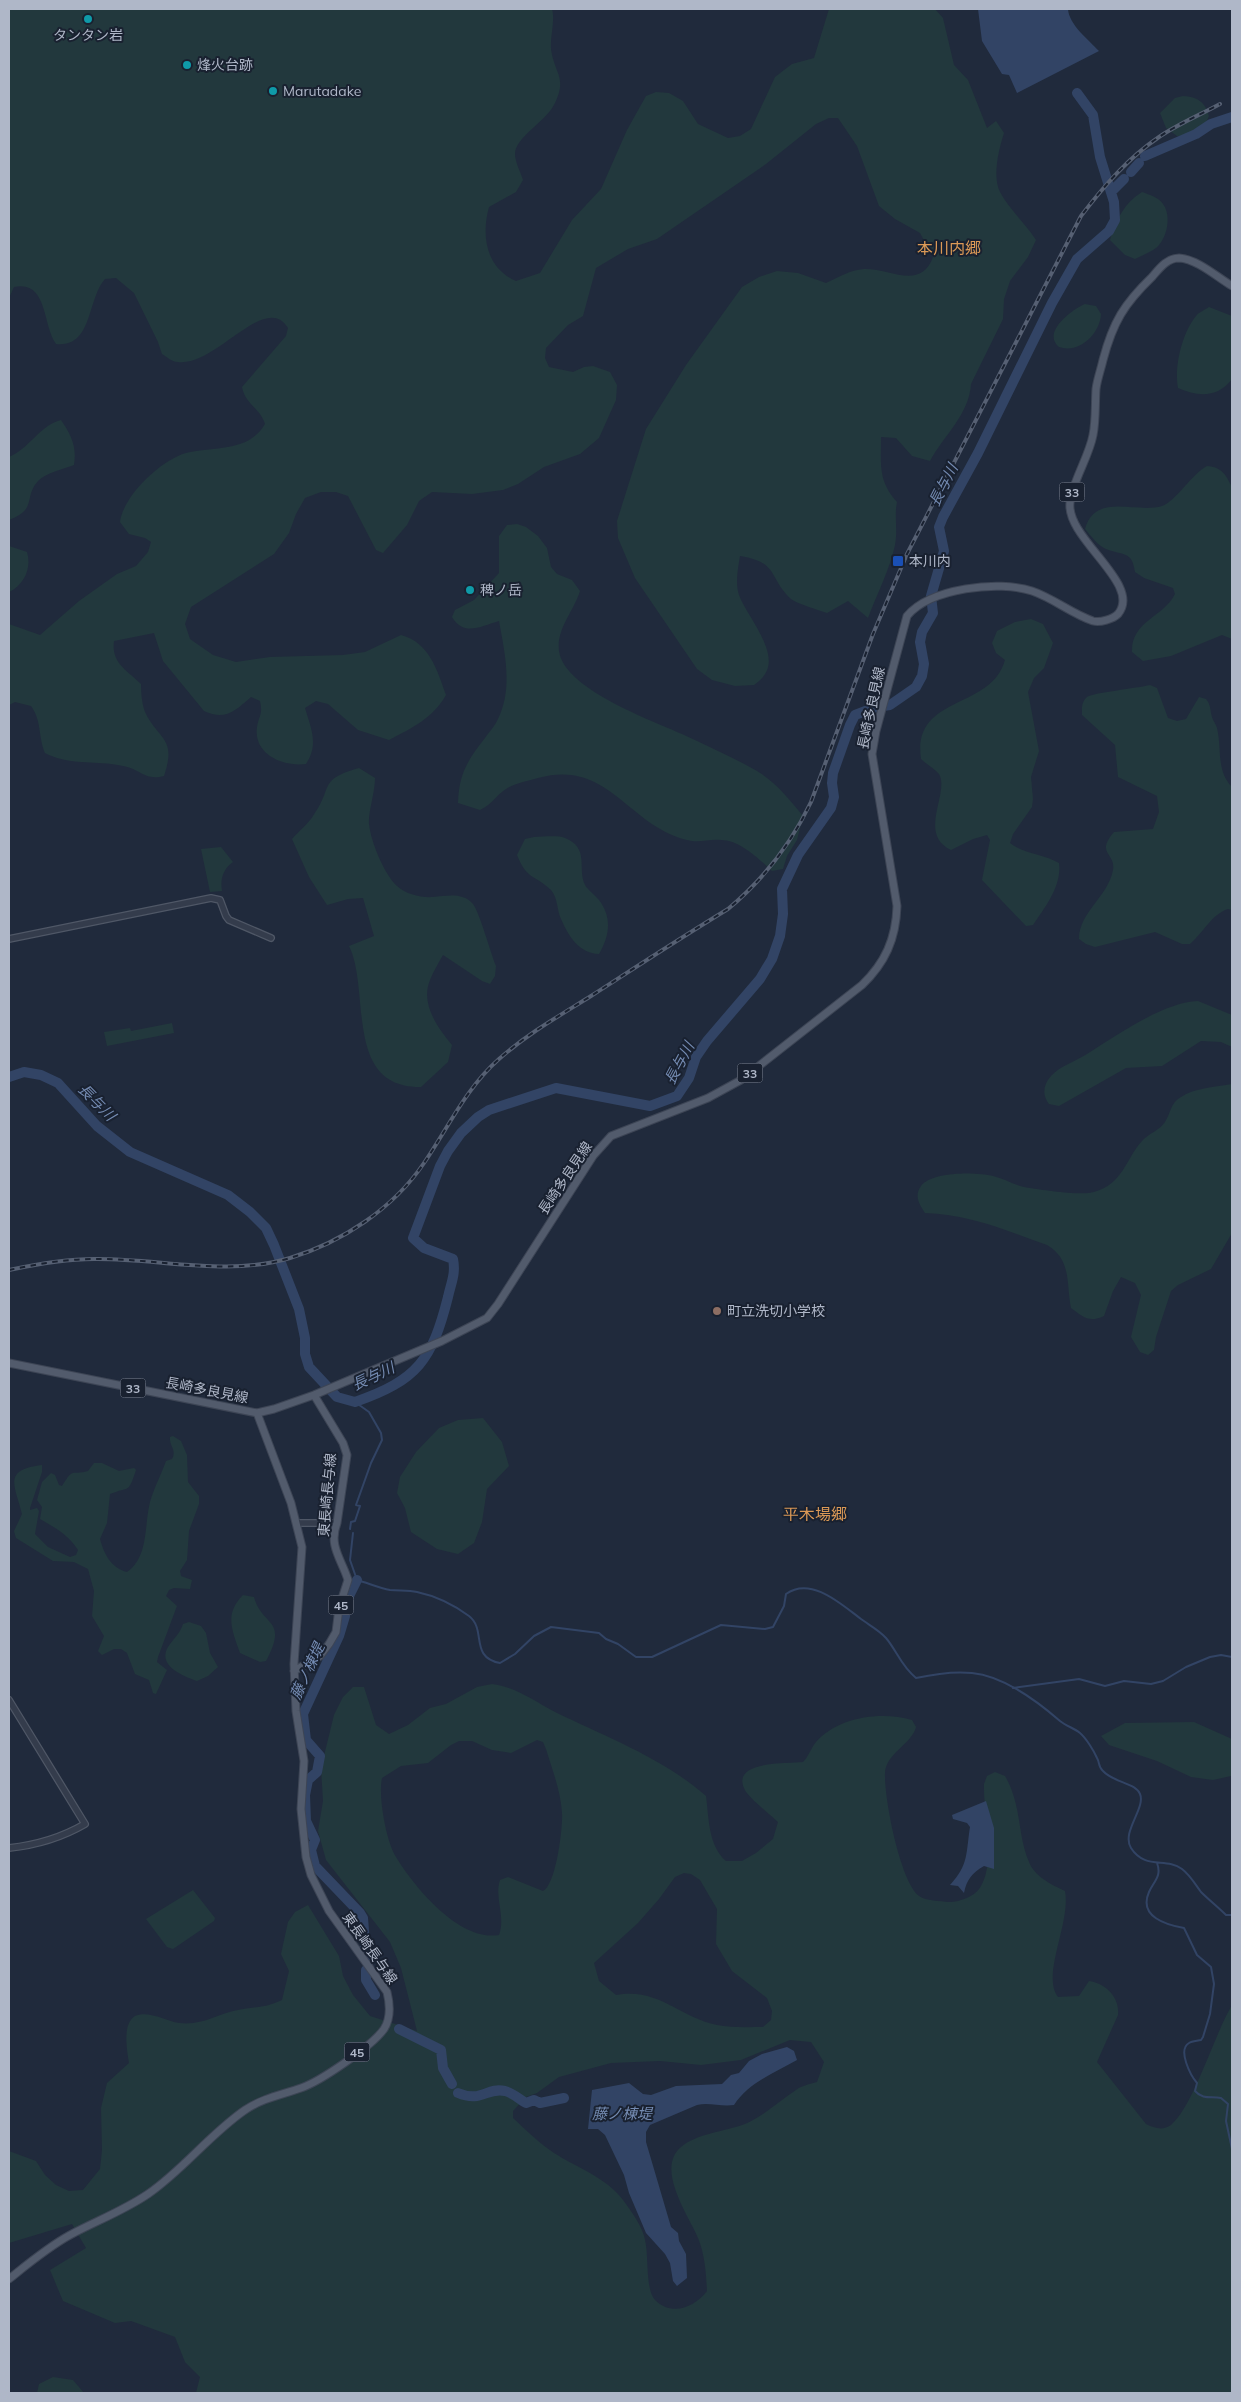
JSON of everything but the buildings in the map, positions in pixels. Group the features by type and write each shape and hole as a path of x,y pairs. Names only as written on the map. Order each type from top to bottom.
{"main road":[{"name":"長崎多良見線","path":"9,1363 257,1413 317,1394 442,1341 487,1318 498,1304 593,1156 611,1136 708,1098 741,1080 862,985 878,968 889,949 896,928 897,906 873,766 874,741 907,616 914,607 926,601 971,588 1004,586 1032,591 1095,621 1106,620 1117,615 1122,606 1123,596 1120,585 1084,540 1075,526 1070,512 1072,492 1093,436 1096,388 1109,336 1124,307 1166,262 1178,258 1191,261 1232,286"},
{"name":"東長崎長与線","path":"294,1671 320,1656 336,1632 339,1608 348,1580 337,1556 334,1530 337,1522 346,1455 343,1443 317,1394"},
{"name":"東長崎長与線","path":"9,2279 46,2249 72,2234 122,2211 147,2195 166,2181 243,2112 263,2099 301,2088 323,2078 378,2035 384,2028 390,2010 387,1992 329,1911 311,1875 306,1857 301,1809 304,1761 296,1711 294,1671 302,1547 298,1523 257,1413"}],"street":[{"path":"9,939 211,898 220,900 229,920 271,938"},
{"path":"298,1523 337,1522"},
{"path":"9,1700 85,1824 68,1834 41,1843 9,1848"}],"green space":[{"path":"9,9 552,9 551,49 560,78 558,95 551,110 520,141 516,148 515,157 523,180 516,192 489,207 487,218 486,240 492,260 506,275 516,281 540,273 572,220 601,189 627,130 646,96 656,92 669,93 683,101 698,124 728,138 740,136 751,129 775,77 792,64 814,58 829,9 935,9 943,18 954,65 968,80 987,128 996,121 1004,133 998,154 996,171 1000,192 1036,240 1028,257 1010,281 1004,299 1003,319 971,384 966,405 930,461 912,456 896,438 881,437 882,472 886,487 897,502 896,539 890,563 868,618 848,601 827,613 794,601 784,592 772,572 761,562 740,556 737,581 739,595 765,645 768,665 764,675 754,685 735,686 712,680 697,669 635,578 618,538 617,521 646,429 686,365 742,287 759,277 777,271 798,273 826,283 849,272 864,269 912,275 921,273 928,267 933,257 920,233 895,219 879,206 857,146 838,118 829,118 816,124 766,164 657,239 628,249 596,268 583,316 568,325 546,348 545,358 549,367 573,372 584,367 593,366 610,372 617,385 616,400 599,438 580,454 544,467 518,484 503,490 472,494 432,492 419,501 407,525 383,553 376,550 348,496 336,492 321,492 305,498 296,514 289,533 274,554 191,607 185,624 190,639 213,655 236,662 270,657 343,655 365,652 401,635 411,639 426,651 431,659 446,695 428,716 414,727 389,740 358,730 328,704 316,701 305,708 313,736 312,750 306,764 280,761 265,752 257,737 257,727 261,712 260,701 251,697 235,710 224,715 211,714 204,711 163,661 154,633 114,641 114,649 121,666 141,684 145,712 165,740 168,754 164,776 147,776 129,767 113,764 64,760 45,753 37,717 31,706 15,702 9,705 9,624 40,635 79,601 117,574 136,566 148,552 151,542 145,538 129,534 120,522 128,501 145,480 176,457 186,453 230,447 249,440 258,433 265,424 260,414 246,398 242,387 286,336 288,328 278,319 266,318 253,324 208,354 193,360 176,362 162,354 134,293 116,278 105,279 99,288 83,330 77,338 68,343 56,344 39,297 33,290 25,287 14,287 9,298"},
{"path":"1183,96 1200,101 1209,116 1204,125 1196,131 1187,135 1177,136 1166,128 1160,113 1175,98"},
{"path":"1142,192 1156,198 1163,204 1168,219 1165,236 1159,245 1135,259 1125,255 1110,240 1115,226 1126,207"},
{"path":"1085,304 1096,306 1101,314 1097,329 1081,345 1074,348 1059,347 1054,341 1056,328 1073,311"},
{"path":"1209,307 1232,316 1232,379 1214,393 1193,393 1178,388 1178,360 1183,341 1191,323 1197,315"},
{"path":"61,420 72,441 75,452 74,465 41,478 31,493 29,503 24,512 9,520 9,457 23,449 47,427"},
{"path":"1207,466 1223,472 1232,487 1232,639 1222,635 1171,656 1143,661 1132,652 1133,642 1142,626 1170,602 1175,594 1173,588 1144,578 1135,572 1132,560 1129,557 1103,548 1085,529 1090,518 1098,511 1107,508 1152,508 1162,506 1178,494 1195,475"},
{"path":"517,524 526,527 538,536 547,548 551,567 557,574 572,580 580,591 560,635 559,651 564,665 576,678 611,702 739,761 764,775 776,786 803,816 797,840 787,856 783,869 772,871 749,851 735,843 716,840 698,841 683,839 663,831 599,784 582,777 562,774 517,784 503,791 480,810 458,803 460,784 465,768 495,724 503,707 506,671 499,621 479,627 467,628 462,627 452,617 455,610 474,600 499,573 499,536 507,525"},
{"path":"9,546 27,552 28,564 23,580 9,592"},
{"path":"1031,619 1043,624 1053,643 1044,668 1034,678 1028,692 1039,751 1031,777 1032,807 1013,834 1010,843 1021,850 1059,863 1059,872 1055,888 1047,904 1033,925 1026,926 982,880 990,840 987,835 973,839 951,850 941,843 936,834 935,824 941,782 939,774 921,759 921,738 928,723 940,713 985,688 997,676 1005,660 996,653 992,643 997,631 1015,622"},
{"path":"1150,685 1157,688 1168,718 1177,721 1186,719 1199,697 1206,699 1210,705 1212,718 1217,728 1222,767 1227,781 1232,787 1232,910 1222,911 1212,919 1190,944 1182,944 1155,932 1095,947 1079,939 1080,929 1088,912 1110,880 1113,864 1107,853 1106,845 1114,832 1153,829 1159,812 1157,796 1118,777 1115,745 1082,715 1082,706 1085,699 1091,695"},
{"path":"359,768 375,778 369,824 372,840 387,874 400,889 414,895 429,897 459,896 469,900 476,908 496,966 495,976 490,984 482,981 443,955 430,980 427,998 436,1023 452,1045 448,1062 421,1087 396,1083 380,1072 370,1054 364,1033 355,965 349,946 374,936 363,898 348,899 327,905 309,877 292,839 313,816 332,781 337,776"},
{"path":"534,837 562,837 573,842 578,847 585,885 603,906 608,920 607,933 599,954 586,951 571,938 561,919 551,890 524,869 517,855 525,839"},
{"path":"221,847 233,862 223,875 221,882 222,891 210,892 201,849"},
{"path":"1198,1001 1232,1015 1232,1047 1221,1042 1201,1041 1162,1066 1126,1068 1059,1106 1049,1104 1044,1094 1045,1086 1048,1079 1059,1069 1156,1013 1185,1003"},
{"path":"172,1023 174,1033 107,1046 104,1032 130,1028 131,1031"},
{"path":"1232,1084 1232,1233 1211,1269 1178,1285 1171,1291 1156,1337 1154,1350 1148,1355 1140,1352 1131,1337 1141,1295 1135,1283 1121,1277 1113,1291 1104,1316 1094,1319 1086,1318 1071,1308 1064,1265 1061,1258 1047,1245 1003,1229 957,1216 925,1213 919,1203 919,1190 927,1181 944,1175 966,1173 998,1177 1021,1186 1044,1190 1072,1193 1094,1192 1104,1188 1117,1177 1142,1141 1165,1122 1177,1099 1199,1090"},
{"path":"483,1418 502,1442 509,1466 487,1489 482,1522 474,1543 458,1554 437,1549 411,1532 405,1508 397,1493 400,1477 416,1452 439,1428 458,1420"},
{"path":"173,1436 181,1441 187,1455 188,1482 199,1496 199,1504 189,1531 187,1560 180,1571 181,1576 192,1580 190,1589 174,1588 169,1590 166,1596 177,1606 158,1657 157,1662 167,1670 156,1694 153,1693 149,1680 135,1674 127,1653 121,1649 114,1649 102,1655 98,1651 104,1636 92,1616 94,1591 88,1569 74,1562 53,1561 16,1538 14,1531 22,1514 14,1480 21,1471 29,1467 42,1465 42,1472 30,1508 30,1510 37,1508 39,1511 35,1534 48,1547 70,1557 76,1555 78,1550 74,1544 61,1532 40,1519 42,1507 37,1500 42,1482 51,1473 55,1475 59,1485 62,1486 71,1474 88,1471 94,1463 102,1463 119,1471 134,1468 136,1470 130,1486 110,1494 107,1523 100,1539 112,1564 127,1572 139,1558 152,1497 166,1461 172,1459 173,1456 170,1437"},
{"path":"243,1595 254,1597 262,1614 272,1624 275,1637 266,1661 260,1662 240,1653 237,1645 231,1622 233,1609"},
{"path":"189,1622 201,1626 206,1633 210,1653 218,1667 208,1676 197,1681 173,1669 166,1660 168,1647 183,1624"},
{"path":"492,1684 517,1691 555,1712 653,1759 671,1770 706,1796 713,1839 720,1855 726,1861 742,1861 756,1853 773,1839 778,1822 746,1792 743,1779 746,1772 764,1765 803,1762 816,1742 825,1734 848,1722 874,1716 900,1717 912,1720 916,1727 914,1733 894,1754 886,1766 885,1785 894,1838 906,1874 919,1896 929,1900 958,1901 967,1898 979,1890 988,1863 984,1784 987,1776 995,1772 1005,1776 1014,1798 1025,1851 1031,1867 1044,1880 1065,1891 1066,1904 1054,1962 1053,1976 1054,1987 1058,1997 1079,1996 1089,1981 1106,1988 1114,1997 1117,2002 1118,2015 1097,2062 1146,2124 1155,2128 1165,2128 1171,2125 1179,2115 1196,2086 1232,2005 1232,2393 196,2393 200,2377 185,2362 175,2337 131,2321 115,2323 63,2301 50,2270 86,2248 72,2224 9,2243 9,2151 36,2161 45,2175 56,2185 69,2191 83,2190 100,2169 102,2150 101,2108 107,2083 129,2063 127,2031 128,2025 135,2016 146,2014 179,2023 195,2023 230,2012 264,2006 282,2000 289,1971 281,1954 288,1922 295,1912 308,1905 339,1956 343,1976 353,1995 370,2016 417,2031 401,1968 390,1942 326,1860 318,1831 323,1801 321,1768 334,1715 343,1697 353,1687 364,1687 376,1725 389,1734 408,1725 430,1708 446,1704 477,1687","holes":["537,1740 543,1742 546,1749 560,1797 562,1820 555,1868 548,1887 543,1891 508,1877 500,1880 498,1894 501,1928 499,1935 484,1935 454,1922 427,1897 404,1870 392,1850 389,1840 381,1796 382,1778 401,1766 428,1763 459,1741 472,1741 492,1750 511,1753","684,1873 691,1874 700,1880 717,1909 716,1944 732,1971 767,1998 772,2011 771,2020 763,2027 717,2025 703,2021 644,1995 616,1995 599,1981 594,1963 638,1923 675,1877","790,2040 811,2042 824,2062 817,2082 798,2089 752,2121 694,2139 681,2147 674,2156 671,2167 673,2180 676,2192 700,2244 705,2264 707,2291 690,2305 683,2308 669,2308 655,2300 652,2295 648,2280 644,2235 623,2200 609,2185 543,2145 513,2118 513,2111 526,2097 537,2093 559,2077 611,2063 660,2061 701,2065 741,2060"]},
{"path":"1194,1722 1232,1739 1231,1776 1213,1780 1191,1777 1157,1761 1109,1745 1101,1736 1125,1723"},
{"path":"193,1890 215,1918 214,1921 173,1949 167,1947 146,1919"},
{"path":"53,2377 73,2380 84,2393 37,2393 39,2384"}],"water":[{"path":"978,9 1068,9 1072,21 1099,51 1017,93 1009,75 1002,74 982,41"},
{"path":"986,1801 994,1828 994,1869 984,1866 976,1871 968,1880 964,1893 958,1886 950,1885 964,1864 970,1827 967,1823 953,1819 952,1815"},
{"name":"藤ノ棟堤","path":"787,2047 794,2051 797,2060 754,2085 734,2105 697,2105 650,2125 646,2132 646,2142 671,2227 678,2233 679,2241 686,2254 687,2278 677,2286 673,2281 670,2263 665,2254 646,2233 629,2193 624,2175 605,2135 598,2129 588,2129 592,2090 629,2083 643,2094 651,2095 676,2086 722,2084 731,2075 739,2073 749,2061 762,2054"}],"waterway":[{"name":"長与川","path":"9,1077 24,1072 41,1075 58,1083 97,1126 130,1152 228,1195 250,1212 266,1228 299,1309 305,1338 305,1354 309,1367 337,1397 355,1402 376,1394 408,1376 419,1365 436,1337 454,1269 453,1259 424,1248 413,1238 440,1166 461,1133 478,1117 489,1110 556,1088 650,1106 677,1096 689,1078 696,1057 707,1041 760,979 772,959 780,936 783,914 782,889 798,855 831,808 834,797 833,773 855,715 876,707 890,705 916,687 922,676 924,664 920,642 922,632 933,613 931,596 944,551 939,527 943,517 978,453 1052,303 1077,259 1109,231 1115,220 1114,202 1100,157 1093,115 1077,93"},
{"path":"1145,156 1196,134 1211,124 1232,117"},
{"path":"1131,172 1139,163"},
{"path":"1111,192 1124,179"},
{"path":"350,1529 351,1522 355,1521 360,1506 356,1505 371,1463 382,1440 381,1433 369,1412 355,1402"},
{"path":"353,1533 350,1560 357,1580 390,1590 424,1594 438,1598 457,1608 474,1622 481,1649 485,1655 491,1660 500,1663 515,1654 534,1636 551,1627 599,1633 636,1657 652,1657 721,1625 765,1629 773,1627 784,1606 786,1594 796,1589 805,1588 825,1594 883,1635 907,1669 916,1678 958,1672 984,1675 996,1679 1008,1684 1041,1705 1062,1723 1080,1733 1092,1748 1101,1769 1113,1778 1134,1787 1140,1794 1140,1806 1129,1835 1131,1848 1143,1859 1169,1864 1182,1869 1207,1898 1226,1915 1232,1915"},
{"name":"藤ノ棟堤","path":"357,1580 346,1602 345,1616 339,1636 303,1714 306,1740 320,1756 317,1772 308,1780 305,1795 306,1821 315,1840 311,1850 315,1866 363,1918 366,1957"},
{"path":"1013,1688 1079,1679 1105,1686 1124,1681 1151,1684 1163,1681 1186,1667 1210,1657 1221,1655 1232,1657"},
{"path":"1157,1863 1159,1871 1149,1892 1147,1908 1151,1914 1163,1922 1184,1928 1197,1955 1211,1967 1214,1984 1210,2014 1203,2037 1201,2040 1190,2042 1184,2051 1186,2063 1197,2083 1195,2091 1204,2097 1221,2098 1228,2104 1226,2121 1232,2149"},
{"name":"藤ノ棟堤","path":"366,1970 366,1980 375,1995"},
{"name":"藤ノ棟堤","path":"399,2029 441,2050 443,2068 452,2084"},
{"name":"藤ノ棟堤","path":"458,2093 466,2096 478,2096 499,2090 505,2091 526,2103 534,2100 540,2103 564,2098"}],"railway":[{"path":"9,1270 51,1262 94,1259 242,1266 290,1258 329,1243 365,1222 382,1209 411,1180 424,1163 467,1095 487,1070 499,1059 521,1041 728,909 741,898 776,860 795,832 811,802 873,634 907,554 1081,216 1117,173 1148,145 1174,128 1220,104"}],"place":[{"name":"タンタン岩","path":"88,19"},
{"name":"烽火台跡","path":"187,65"},
{"name":"Marutadake","path":"273,91"},
{"name":"本川内","path":"898,561"},
{"name":"稗ノ岳","path":"470,590"},
{"name":"町立洗切小学校","path":"717,1311"}],"district":[{"name":"本川内郷","path":"949,248"},
{"name":"平木場郷","path":"815,1514"}]}
